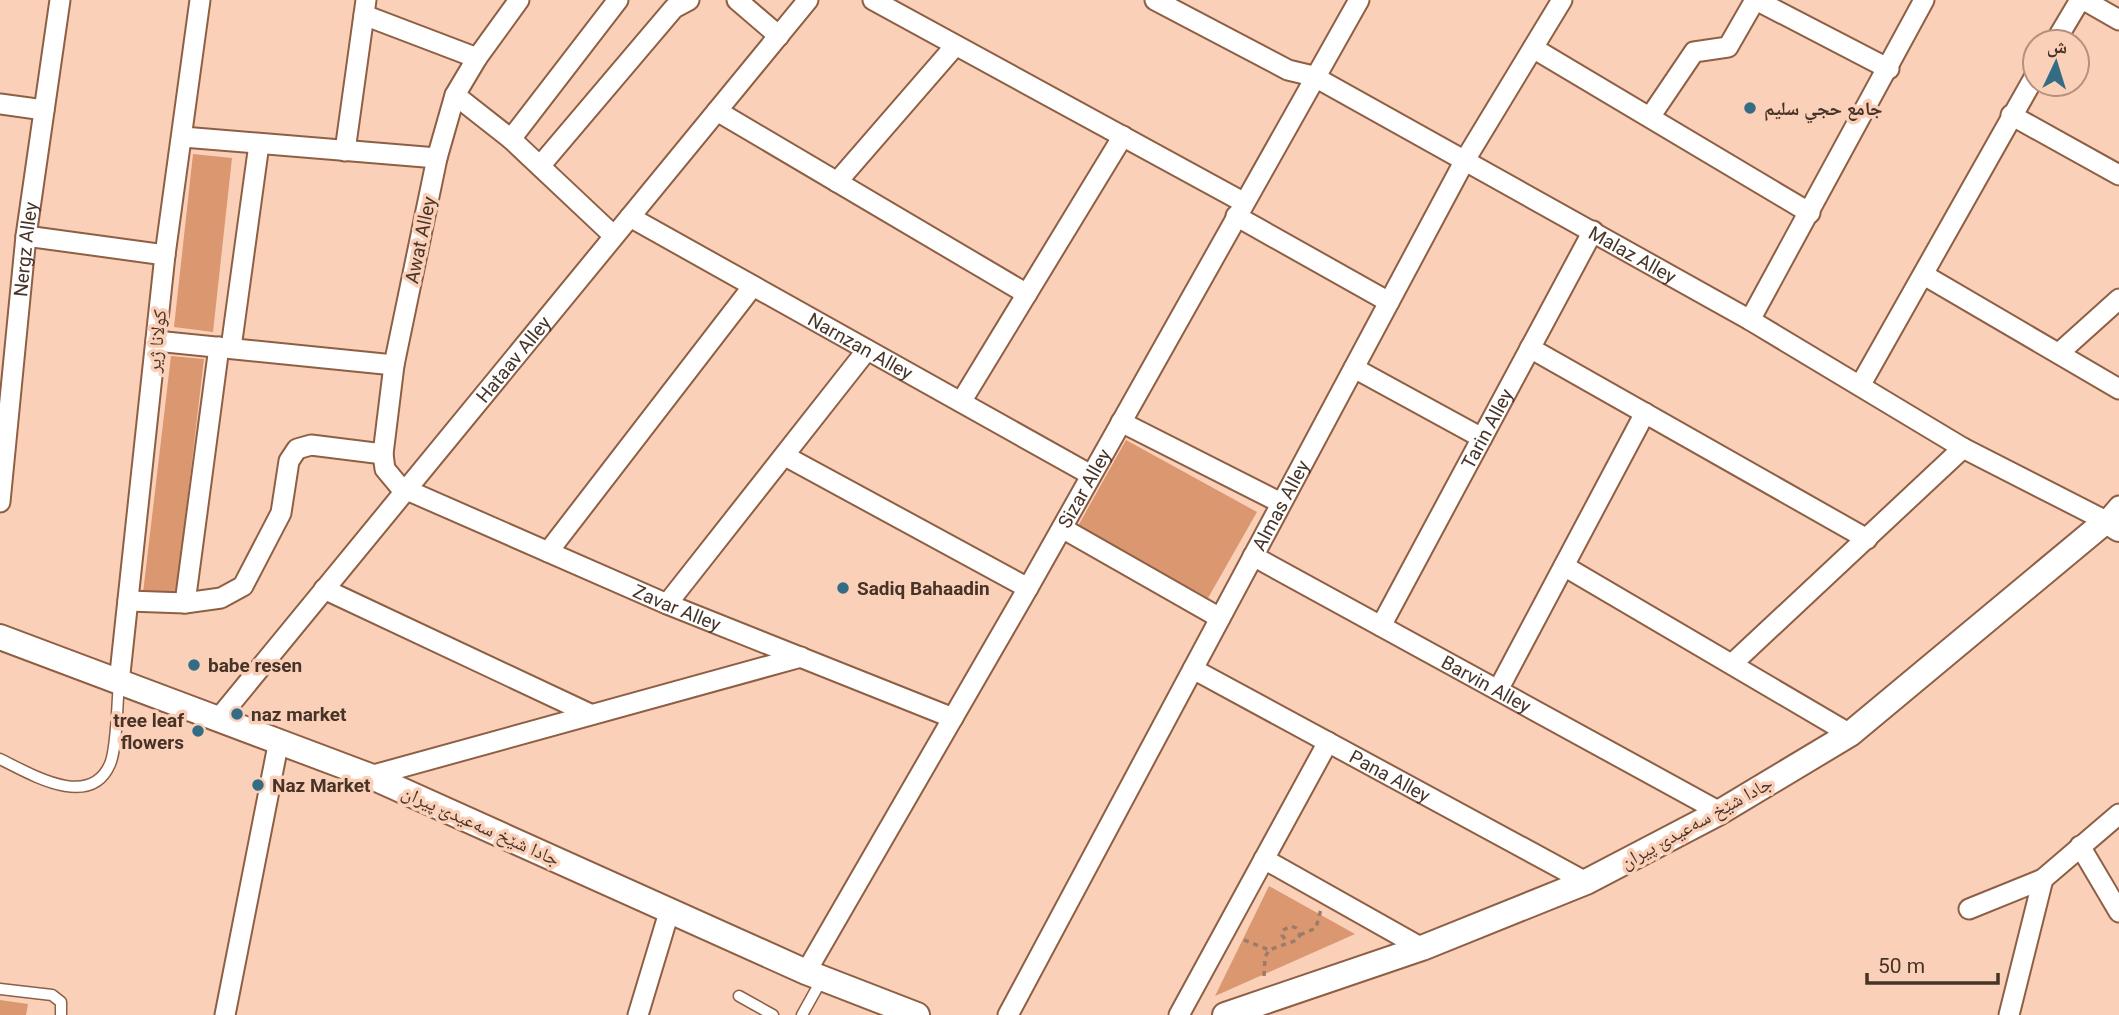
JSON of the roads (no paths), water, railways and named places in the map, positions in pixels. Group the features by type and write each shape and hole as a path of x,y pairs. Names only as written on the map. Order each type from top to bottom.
{"street":[{"name":"Nergz Alley","path":"0,502 26,236 60,0"},
{"name":"کولانا ژیر","path":"119,683 165,255 200,0"},
{"name":"Awat Alley","path":"383,454 394,365 437,158 456,94 477,58 519,0"},
{"path":"511,139 618,0"},
{"path":"540,166 674,8 689,0"},
{"path":"737,0 779,36"},
{"name":"Hataav Alley","path":"219,718 808,0"},
{"path":"873,0 1123,136 1389,302"},
{"name":"Malaz Alley","path":"1155,0 1288,70 1313,76 1465,160 1861,384 1963,448 2115,519"},
{"name":"Sizar Alley","path":"814,975 953,718 1062,528 1313,76 1359,0"},
{"name":"Almas Alley","path":"1008,1015 1465,160 1562,0"},
{"path":"1650,117 1693,52 1728,47 1756,0 1889,69"},
{"path":"1750,320 1889,69 1924,0"},
{"path":"2064,28 2082,0 2119,20"},
{"path":"345,151 365,8 477,58"},
{"path":"837,182 955,46"},
{"path":"1533,48 1810,213"},
{"path":"456,94 511,139 614,236"},
{"path":"1861,384 2021,98"},
{"path":"0,104 44,110"},
{"path":"717,111 1027,294"},
{"path":"2011,115 2119,176"},
{"path":"961,402 1123,136"},
{"path":"183,138 437,158"},
{"path":"185,603 259,144"},
{"name":"Narnzan Alley","path":"630,217 1091,475"},
{"name":"Tarin Alley","path":"1381,626 1593,231"},
{"path":"26,236 165,255"},
{"path":"1924,275 2119,389"},
{"path":"548,552 753,286"},
{"path":"2059,353 2119,299"},
{"path":"156,341 394,365"},
{"path":"1530,348 1867,539"},
{"path":"667,604 867,350"},
{"path":"1354,368 1482,438"},
{"path":"1498,690 1645,413"},
{"path":"1121,422 1281,503"},
{"path":"128,601 185,603 221,598 243,586 281,513 289,461 297,449 311,445 383,454 388,477 406,489"},
{"path":"1733,663 1963,448"},
{"path":"785,456 1028,587"},
{"name":"Zavar Alley","path":"406,489 667,604 953,718"},
{"name":"جادا شێخ سەعیدێ پیران","path":"1225,1015 1422,948 1586,881 1720,812 1850,734 2115,519"},
{"path":"1062,528 1220,618"},
{"name":"Barvin Alley","path":"1253,556 1720,812"},
{"path":"1564,566 1850,734"},
{"path":"324,589 590,714"},
{"name":"جادا شێخ سەعیدێ پیران","path":"0,637 370,776 814,975 917,1015"},
{"path":"370,776 801,657"},
{"name":"Pana Alley","path":"1193,669 1586,881"},
{"path":"225,1015 279,740"},
{"path":"1179,1015 1328,742"},
{"path":"1969,909 2043,879 2119,814"},
{"path":"2080,846 2119,912"},
{"path":"1264,859 1422,948"},
{"path":"2009,1015 2043,879"},
{"path":"639,1015 670,909"}],"lane":[{"path":"0,759 48,783 77,787 98,780 110,764 119,683"},
{"path":"802,1015 814,975"},
{"path":"0,989 52,995 61,1002 61,1015"},
{"path":"739,996 774,1015"}],"place":[{"name":"جامع حجي سليم","path":"1750,108"},
{"name":"Sadiq Bahaadin","path":"843,588"},
{"name":"babe resen","path":"194,665"},
{"name":"naz market","path":"237,714"},
{"name":"tree leaf flowers","path":"198,731"},
{"name":"Naz Market","path":"258,785"}]}
